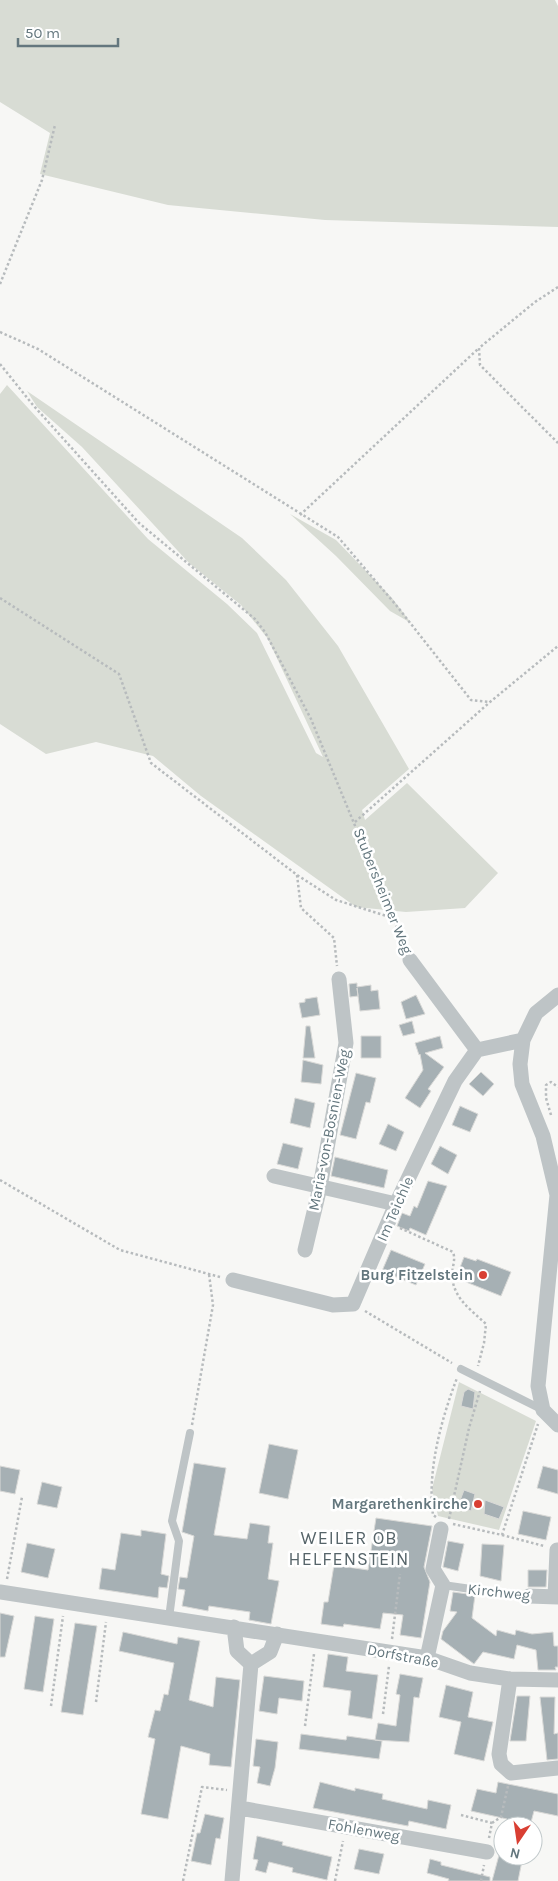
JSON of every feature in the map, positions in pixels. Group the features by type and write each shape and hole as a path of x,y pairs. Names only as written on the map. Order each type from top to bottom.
{"street":[{"name":"Stubersheimer Weg","path":"410,960 477,1050"},
{"name":"Maria-von-Bosnien-Weg","path":"305,1250 320,1187 346,1043 338,979"},
{"path":"558,995 536,1013 523,1040 520,1064 522,1084 543,1136 557,1195 538,1386 542,1414 558,1425"},
{"path":"477,1050 523,1040"},
{"name":"Im Teichle","path":"352,1304 396,1204 455,1081 477,1050"},
{"path":"274,1176 396,1204"},
{"path":"234,1280 333,1305 352,1304"},
{"path":"427,1658 443,1585 433,1569 444,1524"},
{"name":"Kirchweg","path":"529,1596 556,1597 557,1550"},
{"name":"Dorfstraße","path":"2,1593 427,1658 470,1673 510,1679 558,1680"},
{"path":"234,1627 237,1651 251,1664"},
{"path":"251,1664 270,1652 277,1634"},
{"path":"232,1881 240,1808 251,1664"},
{"path":"510,1679 500,1754 501,1764 511,1773 558,1768"},
{"name":"Fohlenweg","path":"240,1808 487,1852"}],"lane":[{"path":"461,1368 542,1414"},
{"path":"169,1618 179,1540 172,1521 190,1433"},
{"name":"Kirchweg","path":"443,1585 478,1590"}],"path":[{"path":"0,284 42,180 56,125"},
{"path":"300,515 479,348 535,302 558,287"},
{"path":"0,332 38,350 338,537 396,605 471,700 490,702"},
{"path":"479,348 480,366 558,443"},
{"name":"Stubersheimer Weg","path":"0,364 33,405 139,523 254,619 265,632 311,719 355,822 410,960"},
{"path":"0,598 119,674 151,764 297,875 336,900 393,918"},
{"path":"355,822 490,702 558,646"},
{"path":"297,875 302,908 334,938 338,979"},
{"path":"552,1117 546,1098 546,1085 551,1082 558,1087"},
{"path":"0,1180 120,1250 234,1280"},
{"path":"388,1223 453,1252 455,1258 452,1268 453,1288 466,1306 486,1324 479,1379 444,1524"},
{"path":"190,1433 213,1306 209,1274"},
{"path":"352,1304 461,1368 450,1396 430,1493 433,1515 444,1524 502,1535 557,1550"},
{"path":"502,1535 542,1414"},
{"path":"2,1593 22,1497"},
{"path":"383,1714 400,1574"},
{"name":"Kirchweg","path":"478,1590 529,1596"},
{"path":"51,1706 65,1602"},
{"path":"96,1702 108,1608"},
{"path":"305,1726 316,1640"},
{"path":"487,1852 492,1823 501,1817 511,1773"},
{"path":"183,1881 202,1787 241,1792"},
{"path":"461,1815 492,1823"},
{"path":"335,1881 345,1827"}],"shaded area":[{"path":"0,0 555,0 558,6 558,227 325,220 168,205 40,174 50,133 0,102"},
{"path":"7,385 148,539 227,604 257,633 316,753 323,757 268,639 241,605 189,563 82,447 37,407 27,391 242,538 286,580 338,646 409,769 362,810 365,820 407,783 498,873 465,908 406,912 356,907 201,796 153,756 96,742 46,754 0,724 0,394"},
{"path":"290,514 336,540 392,598 411,623 390,611 336,556"},
{"path":"459,1382 536,1421 499,1530 438,1516 432,1489"}],"building":[{"path":"357,983 357,987 371,985 371,991 378,990 380,1009 360,1011 357,988 358,996 350,997 349,984"},
{"path":"416,995 425,1014 406,1019 401,1002"},
{"path":"317,997 320,1015 302,1018 299,1003 305,1002 305,999"},
{"path":"412,1021 415,1033 403,1036 399,1025"},
{"path":"306,1026 310,1026 315,1058 303,1058"},
{"path":"361,1036 381,1036 381,1058 361,1058"},
{"path":"440,1036 443,1048 425,1053 444,1067 428,1089 431,1091 420,1108 405,1098 423,1070 420,1054 415,1043"},
{"path":"303,1060 323,1065 321,1084 301,1082"},
{"path":"481,1072 494,1084 483,1096 469,1084"},
{"path":"356,1073 376,1078 370,1103 366,1102 356,1139 340,1135"},
{"path":"295,1098 315,1103 310,1128 290,1123"},
{"path":"460,1106 478,1114 470,1132 452,1125"},
{"path":"388,1124 404,1132 396,1151 379,1144"},
{"path":"283,1143 303,1148 298,1169 277,1164"},
{"path":"440,1146 457,1155 448,1174 431,1164"},
{"path":"335,1157 388,1170 384,1188 331,1176"},
{"path":"428,1181 447,1186 426,1235 410,1228 409,1231 397,1226 402,1213 410,1216 414,1206 417,1208"},
{"path":"391,1250 425,1264 416,1285 382,1271"},
{"name":"Burg Fitzelstein","path":"464,1257 476,1261 477,1259 511,1272 501,1296 456,1278"},
{"path":"468,1389 475,1392 473,1409 461,1406 464,1392"},
{"path":"269,1444 298,1450 288,1499 259,1493"},
{"path":"194,1463 226,1468 214,1535 247,1539 250,1523 270,1526 268,1543 273,1543 268,1579 279,1581 271,1624 249,1620 250,1612 209,1606 208,1611 182,1606 185,1590 178,1589 180,1577 187,1578 194,1536 182,1532"},
{"path":"0,1466 20,1470 15,1494 0,1491"},
{"path":"543,1466 558,1470 558,1494 537,1488"},
{"path":"42,1482 62,1487 57,1508 37,1504"},
{"path":"464,1490 475,1494 471,1511 458,1506"},
{"path":"485,1500 504,1507 499,1519 484,1514"},
{"path":"523,1511 551,1517 546,1540 518,1534"},
{"path":"376,1518 432,1526 424,1567 430,1582 421,1638 400,1635 403,1615 383,1613 380,1629 344,1624 343,1627 321,1624 324,1602 328,1602 334,1565 368,1570"},
{"path":"141,1530 166,1534 161,1574 169,1576 167,1588 159,1587 158,1598 99,1589 102,1568 115,1570 121,1533 141,1536"},
{"path":"448,1541 464,1544 458,1571 443,1567"},
{"path":"27,1543 55,1549 48,1578 21,1572"},
{"path":"482,1544 504,1545 501,1581 480,1576"},
{"path":"528,1570 547,1570 546,1587 528,1587"},
{"path":"453,1592 475,1595 472,1618 496,1636 497,1630 515,1635 516,1630 532,1634 553,1632 554,1646 558,1646 558,1667 555,1667 556,1670 538,1670 536,1650 517,1645 514,1659 483,1652 474,1664 441,1639 443,1631 457,1612 450,1611"},
{"path":"0,1613 14,1616 5,1657 0,1657"},
{"path":"35,1616 54,1619 43,1692 24,1689"},
{"path":"75,1623 97,1626 83,1715 61,1712"},
{"path":"123,1632 177,1644 178,1637 200,1641 189,1700 213,1707 216,1677 240,1680 231,1767 209,1765 210,1754 181,1746 168,1819 141,1814 155,1739 148,1737 155,1710 160,1711 164,1694 168,1695 174,1663 119,1651"},
{"path":"328,1654 348,1657 346,1671 378,1675 372,1719 348,1715 351,1691 323,1687"},
{"path":"400,1674 423,1678 419,1698 414,1697 409,1742 375,1740 378,1723 396,1726 400,1695 396,1694"},
{"path":"264,1676 304,1681 302,1701 279,1698 277,1714 259,1711"},
{"path":"446,1685 473,1692 468,1717 493,1722 484,1761 454,1754 461,1722 439,1717"},
{"path":"517,1696 530,1696 526,1741 510,1741"},
{"path":"540,1697 555,1697 554,1734 558,1733 558,1759 547,1760"},
{"path":"301,1734 346,1740 347,1736 382,1741 379,1759 299,1749"},
{"path":"256,1739 278,1742 275,1768 270,1786 257,1783 260,1767 253,1766"},
{"path":"320,1782 355,1791 355,1788 383,1794 382,1799 427,1809 428,1800 451,1805 446,1829 409,1821 408,1826 313,1808"},
{"path":"498,1782 558,1794 558,1816 534,1811 533,1816 494,1816 471,1811 477,1789 496,1793"},
{"path":"205,1814 224,1818 220,1839 216,1838 211,1865 191,1861 197,1833 200,1833"},
{"path":"257,1836 283,1842 282,1845 332,1857 327,1880 292,1872 293,1868 269,1862 266,1873 255,1870 258,1860 253,1859"},
{"path":"359,1849 384,1854 379,1874 354,1869"},
{"path":"430,1859 441,1862 441,1865 490,1877 490,1881 448,1881 449,1879 427,1873"},
{"path":"496,1866 521,1866 518,1881 492,1881"}],"place":[{"name":"Burg Fitzelstein","path":"483,1275"},
{"name":"Margarethenkirche","path":"478,1504"}],"district":[{"name":"WEILER OB HELFENSTEIN","path":"349,1548"}]}
